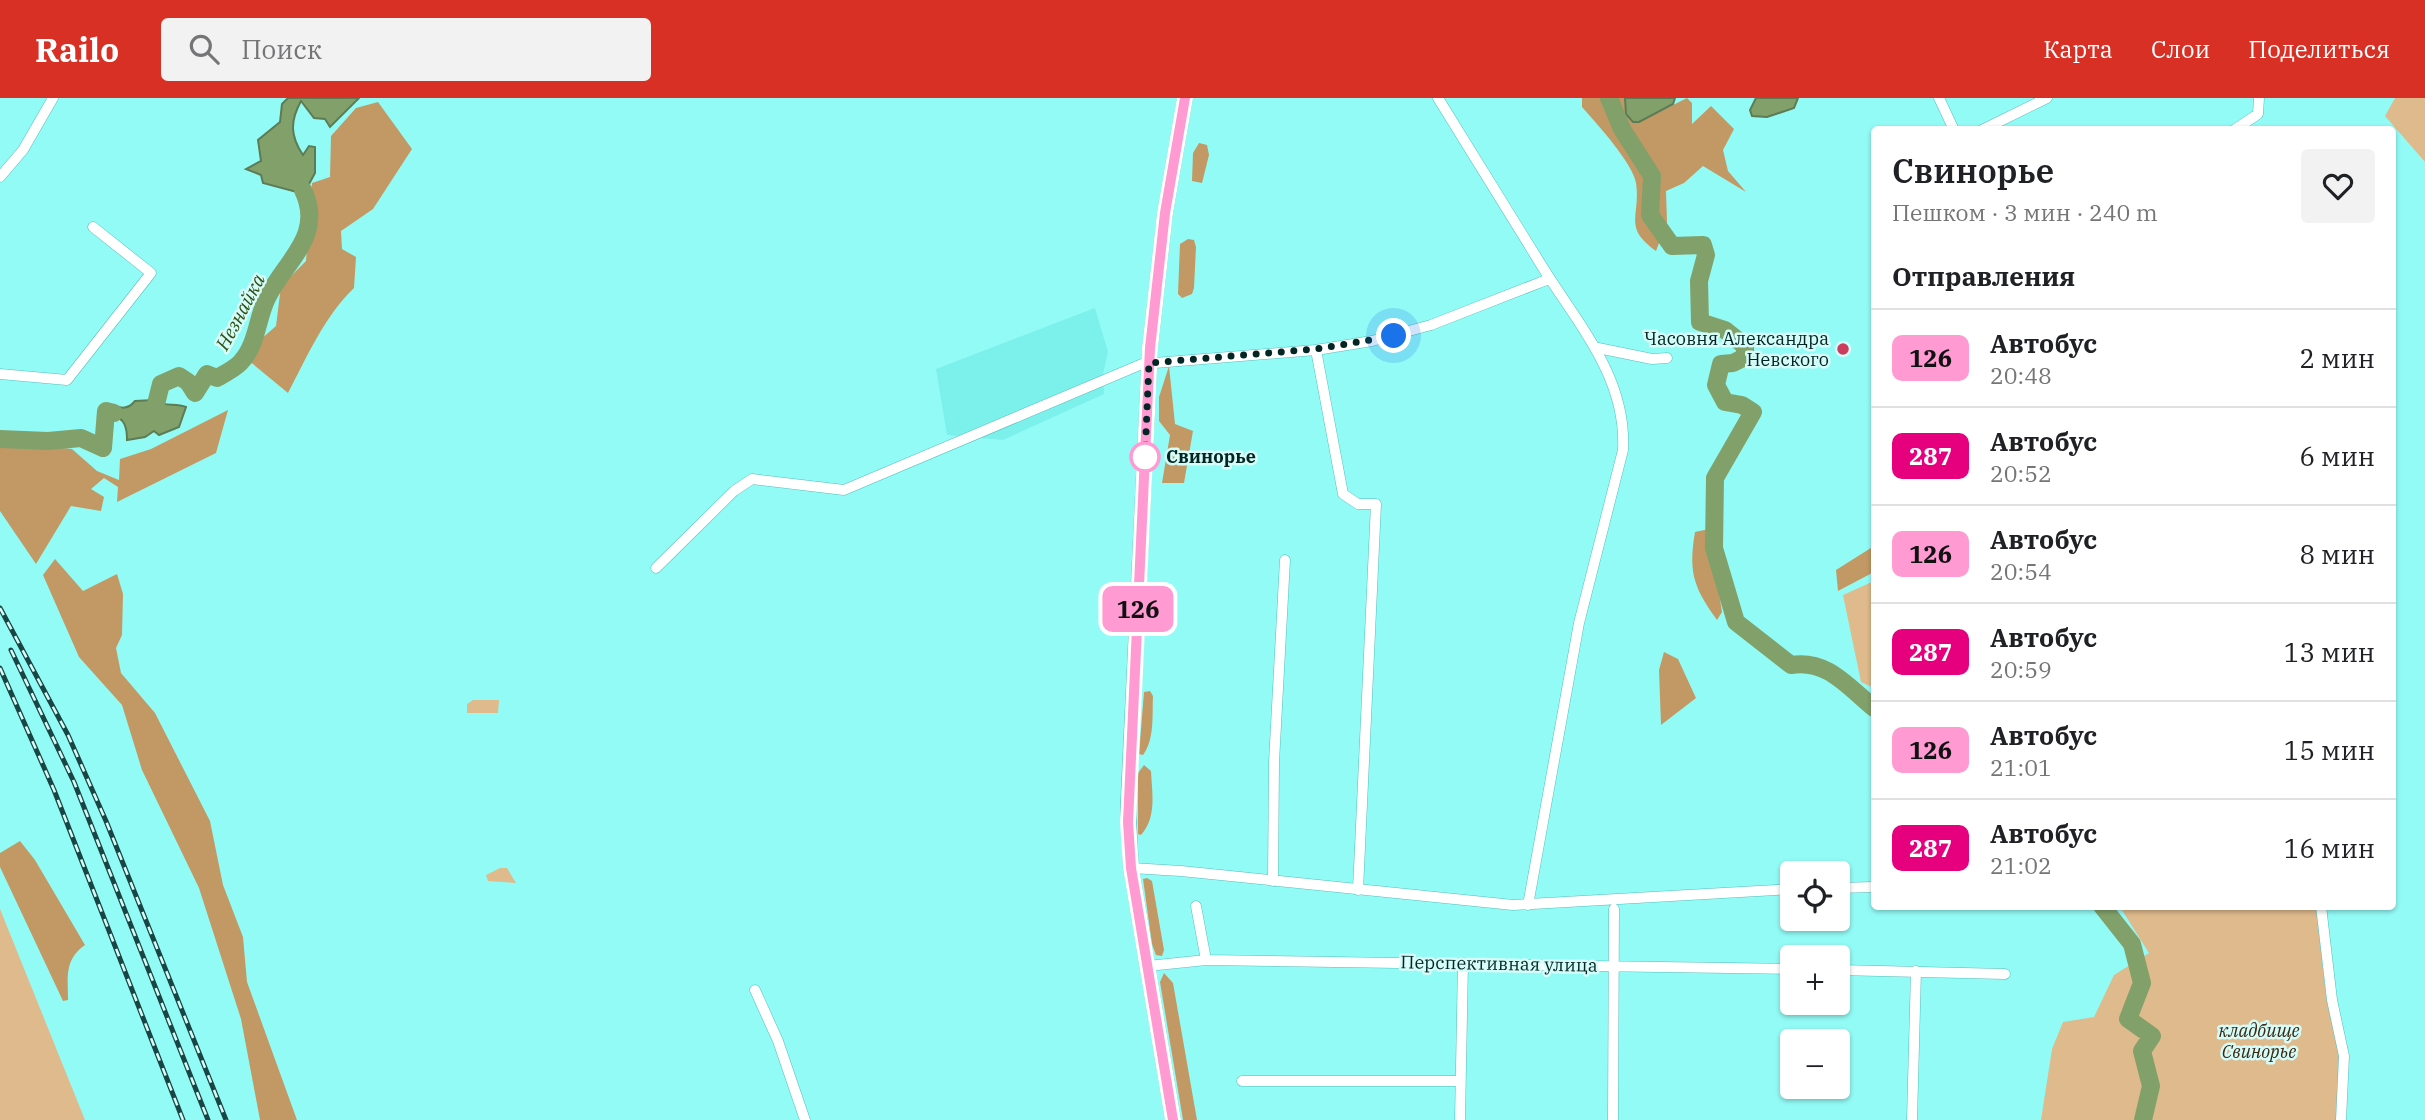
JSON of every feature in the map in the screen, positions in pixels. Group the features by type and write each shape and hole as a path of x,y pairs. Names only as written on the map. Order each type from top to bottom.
{"main road":[{"path":"1173,1120 1131,868 1129,780 1149,363 1165,213 1185,98"}],"street":[{"path":"0,177 23,150 53,98"},
{"path":"1438,98 1549,279 1598,348 1618,400 1623,423 1623,450 1579,623 1528,905"},
{"path":"1939,98 1952,126"},
{"path":"1990,126 2047,98"},
{"path":"2240,126 2258,114 2259,98"},
{"path":"0,374 67,380 151,273 93,227"},
{"path":"656,568 734,491 752,479 844,490 1149,363 1316,349 1394,336 1549,279"},
{"path":"1598,348 1652,359 1667,358"},
{"path":"1316,349 1343,494 1357,504 1376,504 1358,890"},
{"path":"1273,881 1273,762 1285,560"},
{"path":"1131,868 1528,905 1780,890"},
{"path":"1850,888 1871,887"},
{"path":"1196,906 1206,960"},
{"path":"1613,1120 1614,909"},
{"path":"2321,910 2332,1000 2344,1056 2341,1120"},
{"name":"Перспективная улица","path":"1148,966 1206,960 1780,969"},
{"path":"1460,1120 1463,963"},
{"path":"1850,970 2005,974"},
{"path":"1912,1120 1916,971"},
{"path":"755,990 778,1041 804,1120"},
{"path":"1242,1081 1460,1080"}],"shaded area":[{"path":"288,98 359,98 330,127 325,119 314,118 301,101 297,108 293,122 296,141 303,155 309,146 315,147 315,173 309,184 311,213 305,214 297,192 263,183 261,175 246,169 261,161 258,140 280,122 282,104"},
{"path":"1582,98 1625,98 1626,114 1639,122 1687,98 1692,103 1692,124 1711,106 1734,129 1723,150 1728,171 1746,192 1703,166 1684,183 1666,191 1667,222 1656,251 1639,235 1636,228 1637,194 1633,175 1613,144 1582,107"},
{"path":"1625,98 1675,98 1673,104 1639,122 1633,122 1626,114"},
{"path":"1756,98 1798,98 1794,108 1767,117 1752,116 1750,110"},
{"path":"378,102 412,149 373,209 341,231 342,249 356,257 354,288 325,324 288,393 248,360 260,340 276,326 281,286 306,261 312,183 330,177 331,136 356,108"},
{"path":"1199,143 1207,145 1209,155 1202,183 1192,181 1193,153"},
{"path":"1188,239 1194,240 1196,247 1194,288 1192,294 1182,298 1178,294 1180,244"},
{"path":"1095,308 1108,352 1103,374 1104,394 1003,440 947,435 936,369"},
{"path":"1169,366 1175,424 1193,431 1184,483 1162,483 1170,435 1159,421 1159,397"},
{"path":"154,400 186,407 179,427 159,435 154,431 145,437 127,440 122,421 112,415 106,424 99,410 104,404 124,408 135,401"},
{"path":"228,410 216,453 117,502 118,487 104,478 91,489 104,497 101,511 71,506 36,564 0,511 0,440 72,449 97,471 119,480 120,459 151,449"},
{"path":"1709,529 1722,612 1717,620 1698,589 1692,559 1695,532"},
{"path":"1871,548 1871,574 1838,591 1836,570"},
{"path":"55,559 83,591 117,574 123,594 122,635 116,648 121,673 155,713 210,821 223,885 243,937 247,982 297,1120 260,1120 241,1019 199,888 142,770 122,705 79,657 43,575"},
{"path":"1664,652 1678,659 1696,698 1661,725 1659,670"},
{"path":"1150,691 1153,696 1152,727 1143,755 1139,754 1144,692"},
{"path":"1144,765 1151,771 1152,804 1149,820 1141,835 1138,834 1138,773"},
{"path":"20,841 35,860 85,945 70,963 68,1000 63,1001 0,867 0,853"},
{"path":"1143,879 1152,881 1164,950 1162,956 1156,955 1152,944"},
{"path":"1164,973 1173,983 1197,1120 1183,1120 1160,982"}],"green space":[{"path":"2395,98 2425,98 2425,162 2396,126 2385,116"},
{"path":"1871,582 1871,687 1861,682 1843,595"},
{"path":"473,700 499,700 498,713 467,713 467,704"},
{"path":"500,868 507,868 516,883 488,881 486,875"},
{"path":"0,909 85,1120 0,1120"},
{"name":"кладбище Свинорье","path":"2122,910 2316,910 2326,995 2341,1063 2337,1120 2041,1120 2052,1049 2063,1022 2094,1017 2114,975 2149,953"}],"waterway":[{"path":"1609,98 1622,129 1652,176 1650,215 1672,246 1703,245 1706,255 1699,281 1700,322 1725,330 1745,346 1745,357 1733,363 1721,364 1716,385 1725,402 1742,405 1753,412 1715,478 1714,548 1736,622 1791,665 1804,664 1826,670 1871,705"},
{"name":"Незнайка","path":"145,419 149,420 155,408 161,384 179,376 188,382 195,393 207,374 217,378 235,367 246,356 267,298 306,235 309,206 303,190"},
{"name":"Незнайка","path":"0,439 48,441 81,438 103,448 106,411 114,413"},
{"path":"2105,910 2132,944 2142,983 2128,1019 2152,1036 2142,1051 2151,1086 2143,1120"}],"railway":[{"path":"0,608 68,735 106,821 226,1120"},
{"path":"11,650 74,782 208,1120"},
{"path":"0,668 54,790 183,1120"}],"bus line":[{"name":"126","path":"1173,1120 1131,868 1128,822 1150,348 1165,213 1185,98"}],"place":[{"name":"Часовня Александра Невского","path":"1843,349"},
{"name":"Свинорье","path":"1145,457"}],"route":[{"path":"1145,457 1149,363 1316,349 1394,336"}]}
